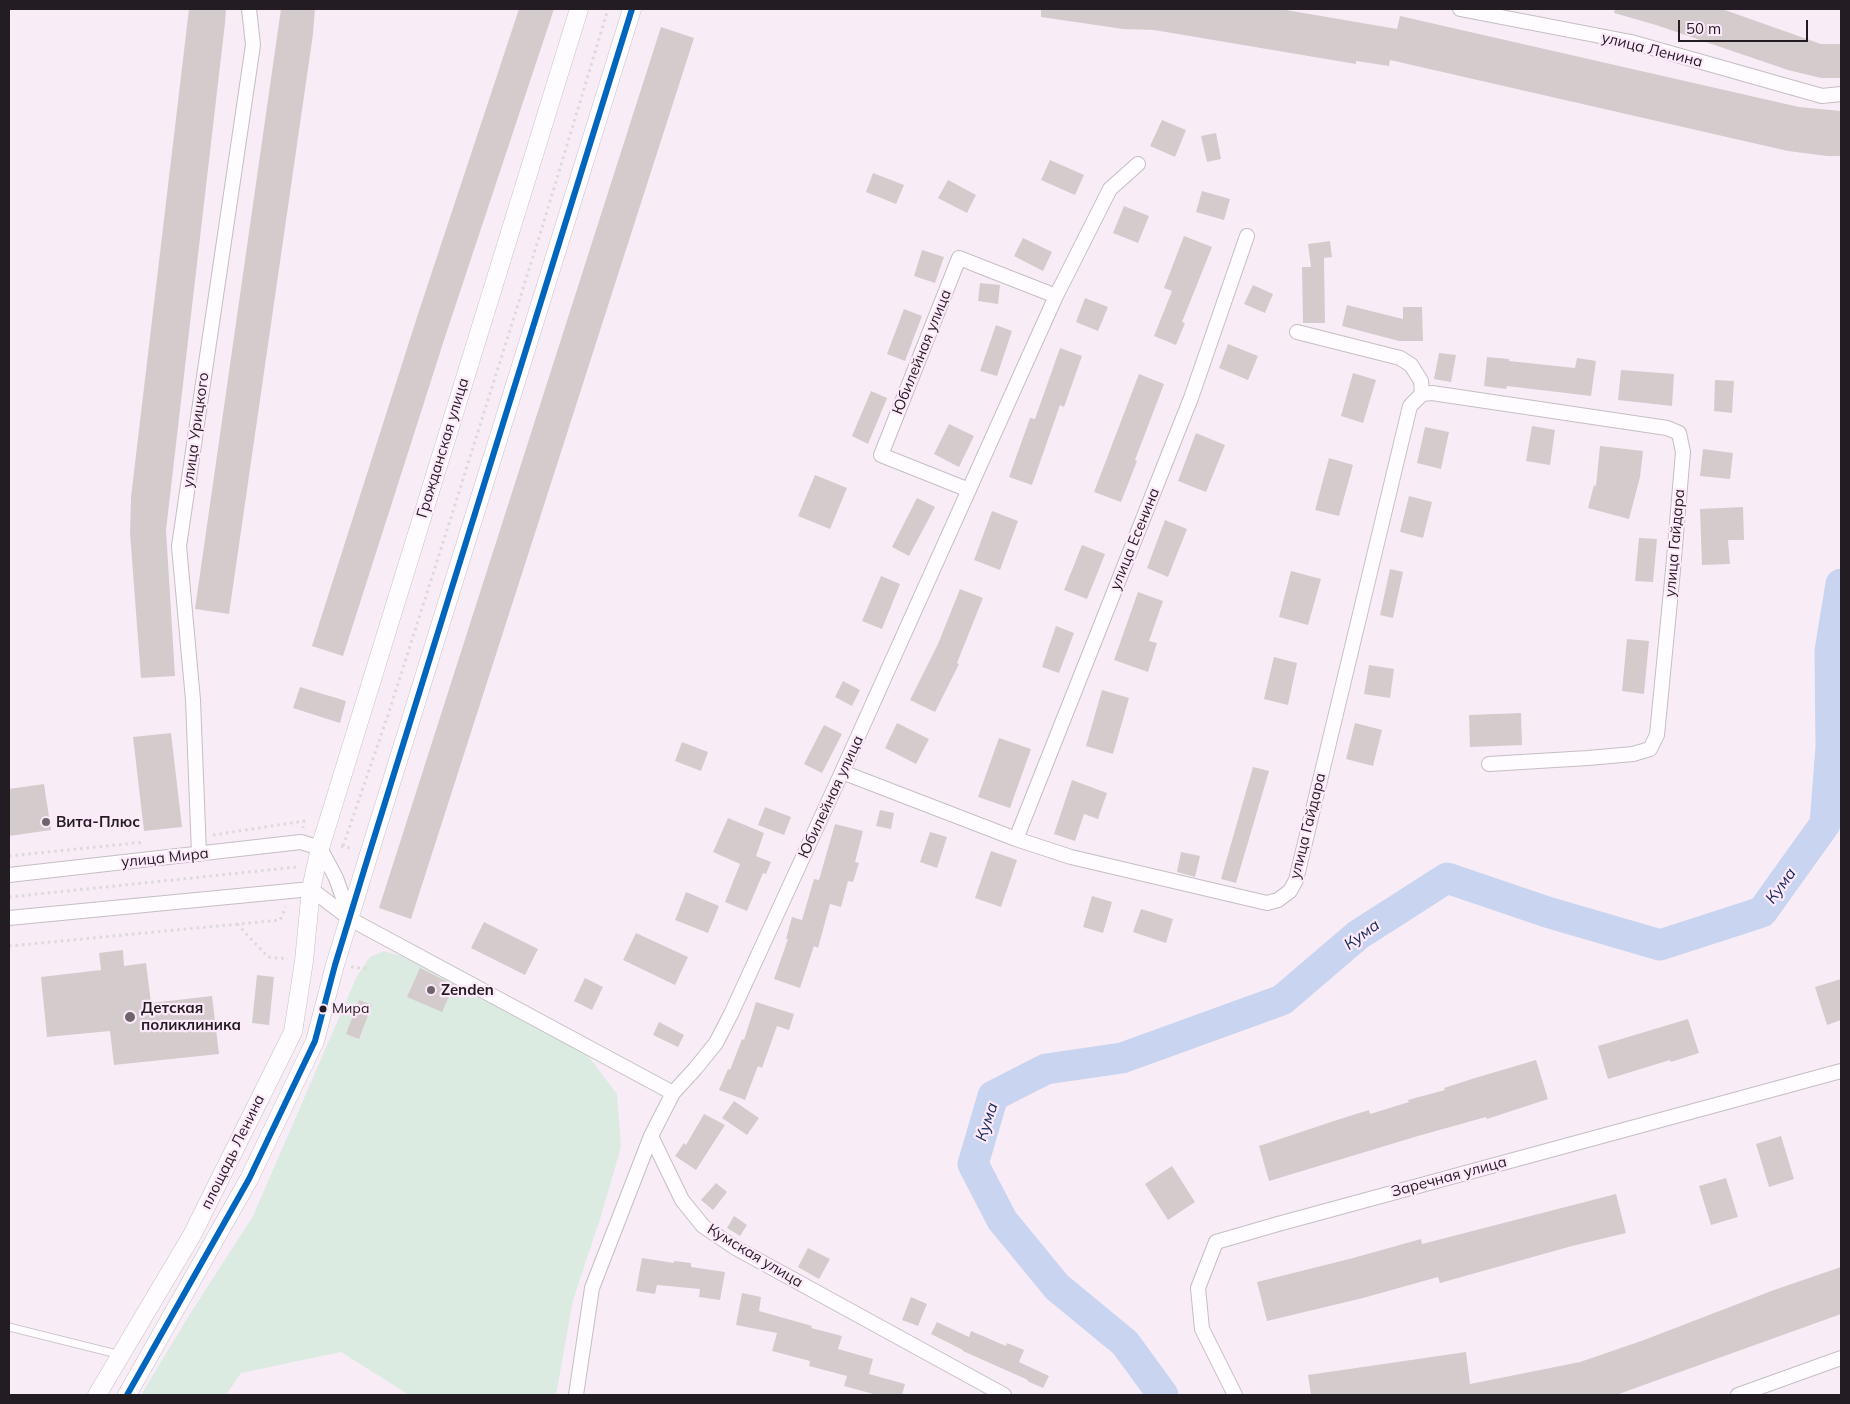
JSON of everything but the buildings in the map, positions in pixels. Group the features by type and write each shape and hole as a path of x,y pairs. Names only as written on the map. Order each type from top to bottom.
{"street":[{"name":"улица Урицкого","path":"199,854 193,700 179,546 253,45 250,9"},
{"name":"Гражданская улица","path":"312,889 320,848 578,9"},
{"path":"350,919 632,9"},
{"name":"улица Ленина","path":"1460,9 1630,42 1822,96 1841,94"},
{"name":"Юбилейная улица","path":"651,1136 673,1093 716,1043 731,1014 1056,296 1110,189 1138,164"},
{"name":"улица Есенина","path":"1016,839 1191,398 1247,236"},
{"name":"Юбилейная улица","path":"969,490 881,455 959,258 1056,296"},
{"path":"1297,332 1400,358 1410,365 1421,381 1422,394"},
{"name":"улица Гайдара","path":"842,772 1016,839 1070,857 1267,903 1278,900 1290,891 1296,880 1410,406 1422,394 1442,395 1666,428 1679,433 1683,452 1657,735 1650,749 1633,754 1488,764"},
{"name":"улица Мира","path":"9,875 301,842 320,848"},
{"path":"320,848 336,878 350,919"},
{"path":"9,918 312,889 350,919 673,1093"},
{"name":"площадь Ленина","path":"97,1395 192,1235 293,1032 304,961 312,889"},
{"name":"площадь Ленина","path":"127,1395 249,1180 315,1041 335,965 350,919"},
{"name":"Заречная улица","path":"1235,1395 1202,1329 1198,1288 1216,1242 1841,1071"},
{"path":"576,1395 592,1288 651,1136"},
{"name":"Кумская улица","path":"651,1136 682,1200 703,1226 734,1247 1004,1395"},
{"path":"1738,1395 1841,1358"}],"lane":[{"path":"9,1327 121,1355"}],"path":[{"path":"343,846 388,715 451,517 608,9"},
{"path":"198,837 304,821"},
{"path":"9,856 151,842"},
{"path":"320,848 343,846 369,854"},
{"path":"9,897 297,867"},
{"path":"9,946 280,920 292,891"}],"shaded area":[{"path":"384,951 411,959 561,1038 589,1057 617,1094 621,1147 601,1216 573,1300 556,1395 409,1395 341,1352 241,1373 226,1395 141,1395 188,1317 253,1216 357,976 370,957"}],"waterway":[{"name":"Кума","path":"1163,1395 1125,1343 1057,1287 1002,1220 973,1164 993,1096 1046,1069 1122,1058 1282,1000 1358,935 1447,878 1547,912 1660,945 1762,912 1825,824 1831,747 1830,651 1841,584"}],"transit line":[{"path":"127,1395 249,1179 315,1041 335,965 369,854 632,9"}],"place":[{"name":"Вита-Плюс","path":"46,822"},
{"name":"Zenden","path":"431,990"},
{"name":"Мира","path":"323,1009"},
{"name":"Детская поликлиника","path":"130,1017"}]}
